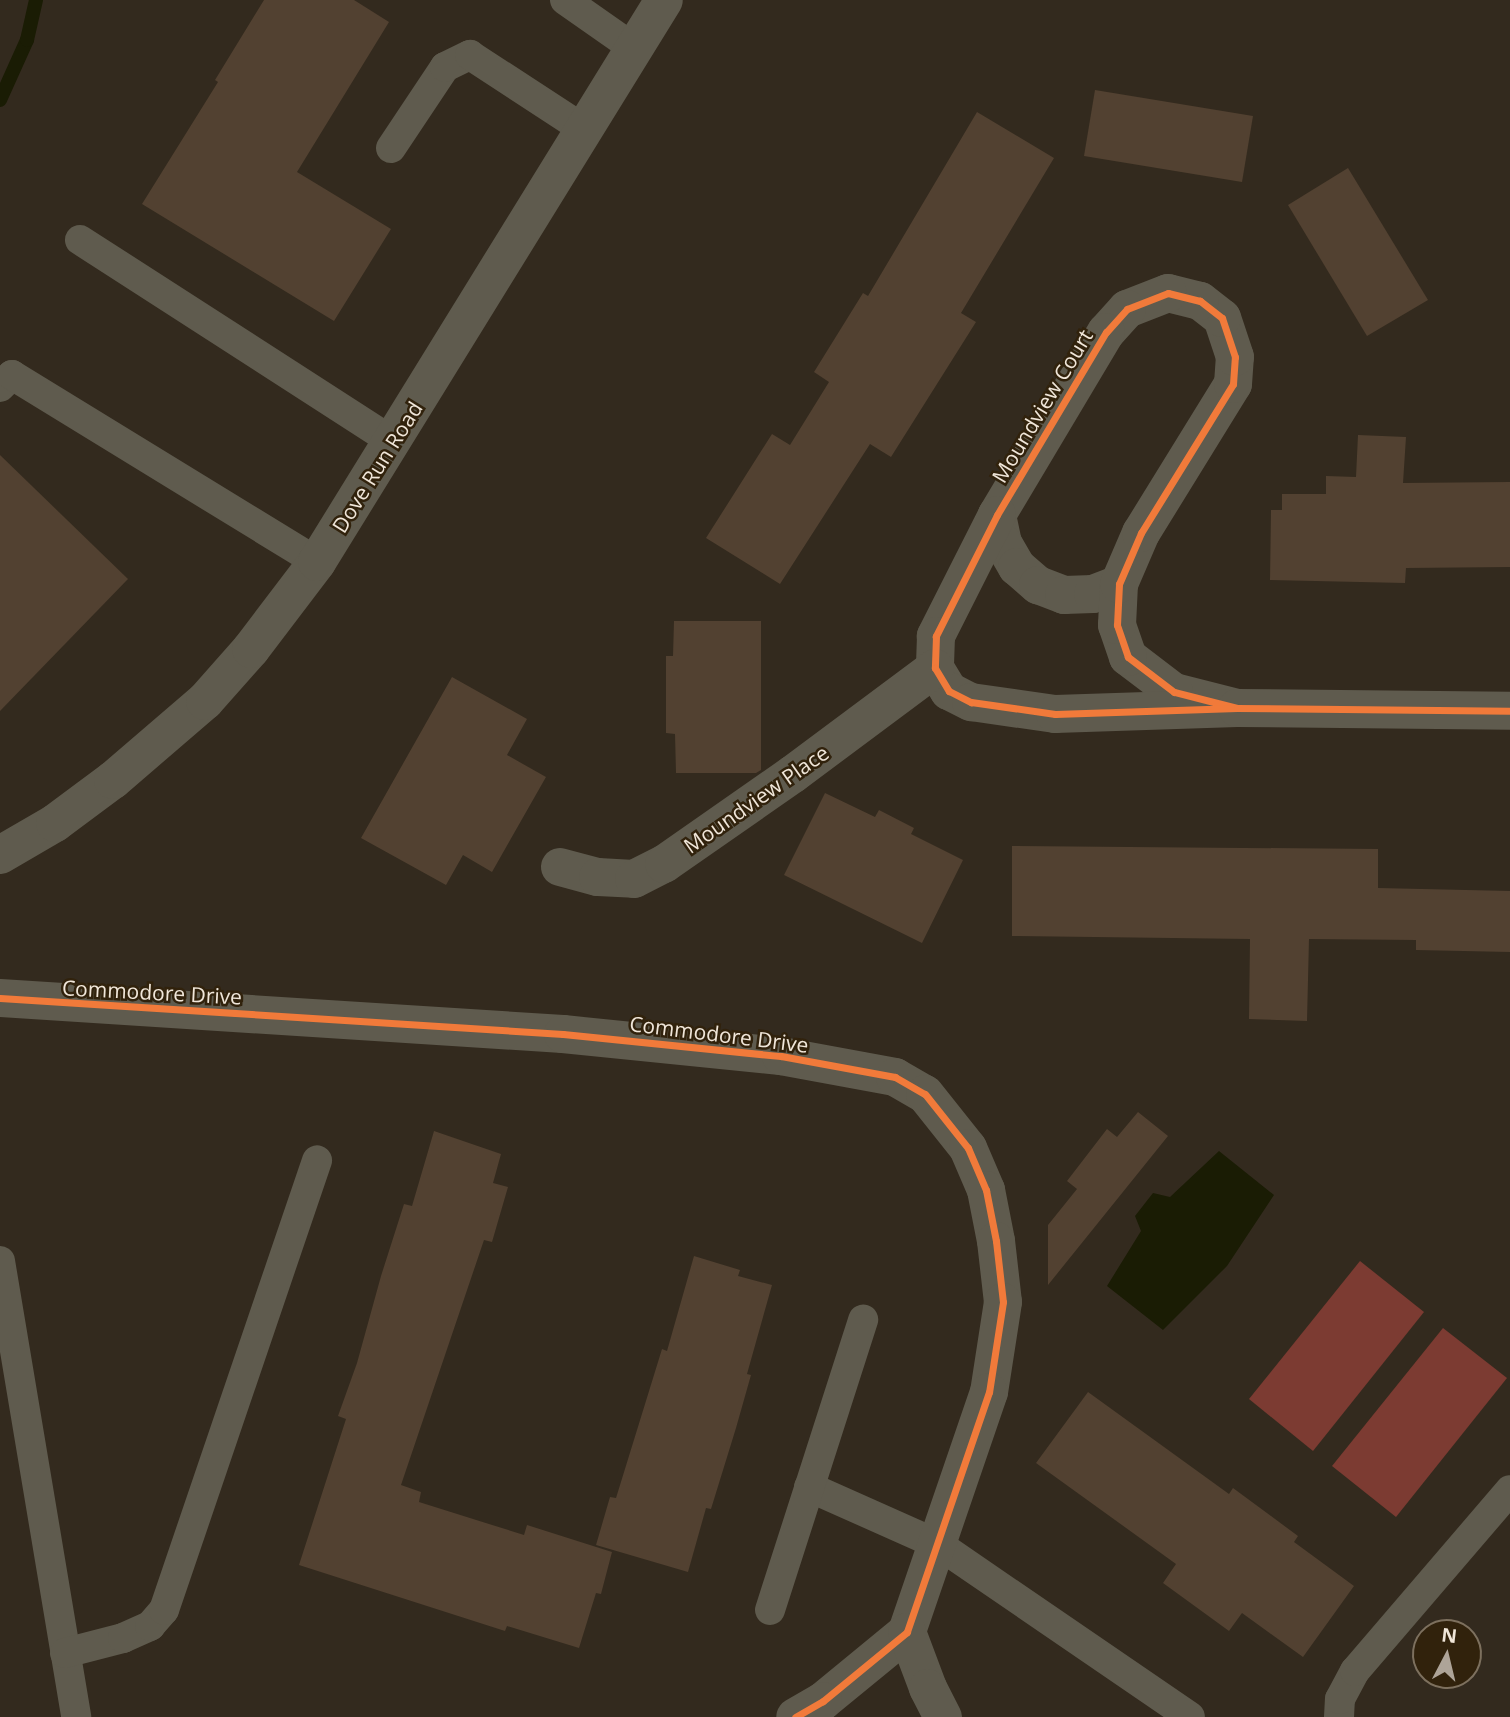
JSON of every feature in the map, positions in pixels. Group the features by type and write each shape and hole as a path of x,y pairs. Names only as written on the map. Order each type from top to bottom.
{"street":[{"name":"Dove Run Road","path":"0,855 55,824 113,780 205,701 251,649 317,562 664,0"},
{"name":"Moundview Court","path":"1237,708 1174,692 1128,657 1117,625 1119,584 1141,533 1233,384 1236,357 1222,318 1200,301 1168,293 1127,309 1106,332 998,515 936,636 935,668 949,691 971,702 1055,714 1237,708 1510,711"},
{"name":"Moundview Court","path":"998,515 1003,543 1017,567 1038,585 1065,595 1093,594 1119,584"},
{"name":"Moundview Place","path":"560,867 598,877 634,879 664,864 793,774 935,668"},
{"name":"Commodore Drive","path":"0,998 590,1037 781,1056 895,1077 925,1094 968,1148 985,1190 996,1241 1003,1302 989,1392 939,1545 907,1632"},
{"path":"795,1717 823,1701 907,1632 928,1688 943,1717"}],"lane":[{"path":"565,0 635,49"},
{"path":"391,148 445,66 470,55 585,130"},
{"path":"79,240 393,442"},
{"path":"0,387 12,375 317,562"},
{"path":"65,1653 122,1638 150,1626 164,1610 317,1160"},
{"path":"0,1261 76,1717"},
{"path":"770,1610 863,1321"},
{"path":"809,1486 939,1545 1190,1717"},
{"path":"1339,1717 1340,1699 1355,1671 1510,1490"}],"shaded area":[{"path":"1219,1151 1274,1195 1227,1266 1163,1330 1107,1286 1141,1231 1135,1216 1153,1193 1170,1197"},
{"path":"1360,1261 1424,1312 1313,1451 1249,1399"},
{"path":"1443,1328 1507,1378 1396,1517 1332,1466"}],"building":[{"path":"264,0 354,0 389,22 297,172 391,229 334,321 142,204 218,82 215,80"},
{"path":"1095,90 1253,116 1242,182 1084,156"},
{"path":"977,112 1054,158 961,313 976,322 891,457 870,444 780,584 706,538 772,434 790,445 829,382 814,372 863,293 868,296"},
{"path":"1348,168 1428,300 1367,336 1288,205"},
{"path":"1358,435 1406,437 1403,483 1510,482 1510,567 1406,568 1405,583 1270,580 1271,510 1282,510 1282,494 1326,494 1326,476 1356,477"},
{"path":"0,455 128,579 0,711"},
{"path":"674,621 761,621 761,770 756,773 676,773 675,734 666,733 666,656 673,656"},
{"path":"452,677 527,719 507,755 546,777 492,872 463,855 446,885 361,838"},
{"path":"825,793 875,817 879,810 914,828 911,834 963,860 922,943 784,875"},
{"path":"1012,846 1378,849 1378,888 1510,891 1510,952 1416,950 1416,940 1309,939 1307,1021 1249,1019 1250,939 1012,936"},
{"path":"1138,1112 1168,1136 1048,1285 1048,1225 1077,1189 1067,1181 1107,1129 1117,1137"},
{"path":"434,1131 501,1154 493,1183 508,1187 492,1242 484,1240 401,1485 421,1492 419,1502 524,1535 527,1525 612,1552 601,1594 596,1593 579,1648 507,1626 505,1631 299,1565 346,1419 338,1416 357,1363 381,1276 404,1204 412,1206"},
{"path":"694,1256 740,1270 738,1276 772,1285 747,1374 751,1375 736,1428 711,1509 706,1508 688,1572 596,1545 610,1497 616,1498 662,1349 667,1351"},
{"path":"1088,1392 1229,1494 1233,1488 1298,1536 1294,1542 1354,1586 1303,1657 1242,1613 1229,1631 1163,1583 1176,1564 1036,1463"}],"waterway":[{"path":"0,100 27,40 36,0"}],"cycle path":[{"path":"1237,708 1174,692 1128,657 1117,625 1119,584 1141,533 1233,384 1235,357 1222,318 1200,301 1168,293 1127,309 1106,332 997,515 936,636 935,668 949,691 971,702 1055,714 1237,708 1510,711"},
{"path":"0,998 563,1034 781,1056 895,1077 925,1094 968,1148 986,1190 996,1241 1003,1302 989,1392 907,1632 823,1701 795,1717"}]}
